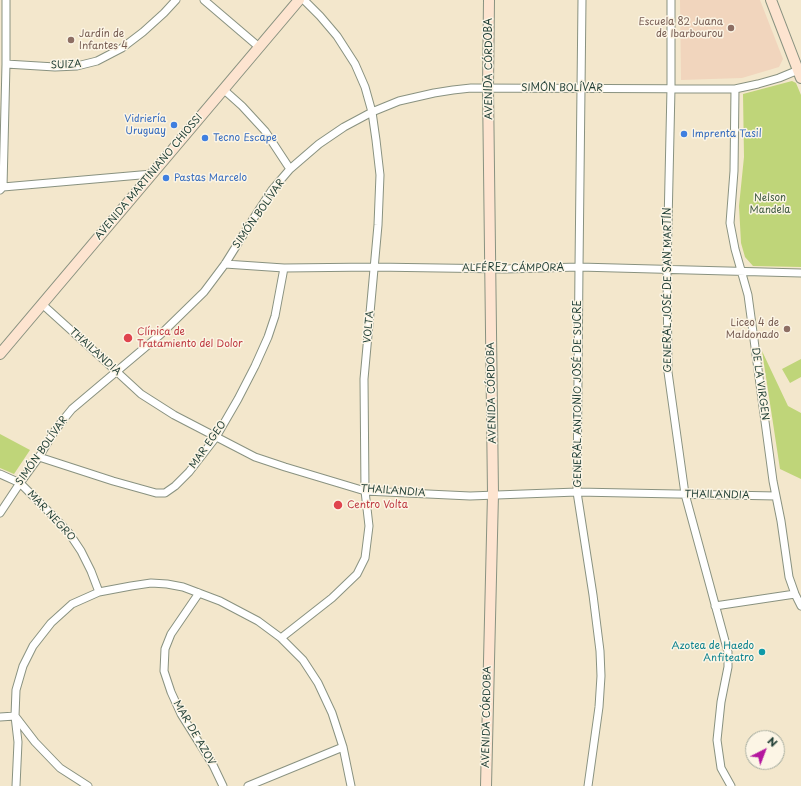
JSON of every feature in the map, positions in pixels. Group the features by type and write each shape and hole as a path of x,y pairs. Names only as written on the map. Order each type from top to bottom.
{"street":[{"path":"6,0 6,64 2,189 152,174"},
{"name":"SUIZA","path":"6,64 55,67 78,66 97,61 122,48 143,32 176,0"},
{"path":"204,0 259,46"},
{"name":"AVENIDA MARTINIANO CHIOSSI","path":"0,354 299,0"},
{"name":"VOLTA","path":"281,638 332,598 357,574 364,558 369,526 365,491 364,379 378,225 380,175 376,140 372,112 365,87 355,64 337,36 304,0"},
{"name":"AVENIDA CÓRDOBA","path":"486,786 493,494 488,88 489,0"},
{"name":"GENERAL ANTONIO JOSÉ DE SUCRE","path":"582,0 577,492 594,602 600,651 601,676 599,707 588,786"},
{"name":"GENERAL JOSÉ DE SAN MARTÍN","path":"671,0 671,88 666,270 668,372 684,494 728,652 728,667 721,702 716,740 722,768 731,786"},
{"path":"771,0 800,72"},
{"name":"SIMÓN BOLÍVAR","path":"0,513 39,457 58,426 72,409 161,334 204,292 225,264 272,190 290,169 319,144 344,127 372,112 399,101 453,90 471,88 735,89 800,72"},
{"name":"DE LA VIRGEN","path":"735,89 734,171 730,223 735,249 748,295 776,496 789,577 801,606"},
{"path":"223,90 242,106 264,132 290,169"},
{"name":"ALFÉREZ CÁMPORA","path":"225,264 284,268 579,267 801,273"},
{"name":"MAR EGEO","path":"39,457 156,493 165,493 175,486 189,472 216,437 252,373 268,337 275,316 284,268"},
{"name":"THAILANDIA","path":"42,304 142,394 174,415 255,457 365,491 470,496 577,492 776,496"},
{"name":"MAR NEGRO","path":"0,474 20,483 69,533 81,551 100,592"},
{"path":"16,786 18,742 15,716 16,690 33,646 51,623 72,604 100,592 151,584 167,584 183,587 220,601 258,621 281,638 303,660 318,683 332,713 343,747 351,786"},
{"name":"MAR DE AZOV","path":"199,593 171,634 166,649 164,671 171,692 181,714 213,765 223,786"},
{"path":"715,606 795,594"},
{"path":"0,717 15,716"},
{"path":"15,716 35,742 60,768 88,786"},
{"path":"248,786 343,747"}],"shaded area":[{"path":"680,0 760,0 783,59 779,67 742,78 681,80"}],"green space":[{"name":"Nelson Mandela","path":"792,81 796,83 801,95 801,267 753,266 745,257 741,243 739,206 744,157 743,94"},
{"path":"762,351 788,406 801,413 801,479 780,469"},
{"path":"801,359 801,377 790,383 782,369"},
{"path":"0,434 30,450 14,474 0,468"}],"place":[{"name":"Escuela 82 Juana de Ibarbourou","path":"731,28"},
{"name":"Jardín de Infantes 4","path":"71,40"},
{"name":"Vidriería Uruguay","path":"174,125"},
{"name":"Imprenta Tasil","path":"684,134"},
{"name":"Tecno Escape","path":"205,138"},
{"name":"Pastas Marcelo","path":"166,178"},
{"name":"Liceo 4 de Maldonado","path":"787,329"},
{"name":"Clínica de Tratamiento del Dolor","path":"128,338"},
{"name":"Centro Volta","path":"338,505"},
{"name":"Azotea de Haedo Anfiteatro","path":"762,652"}]}
